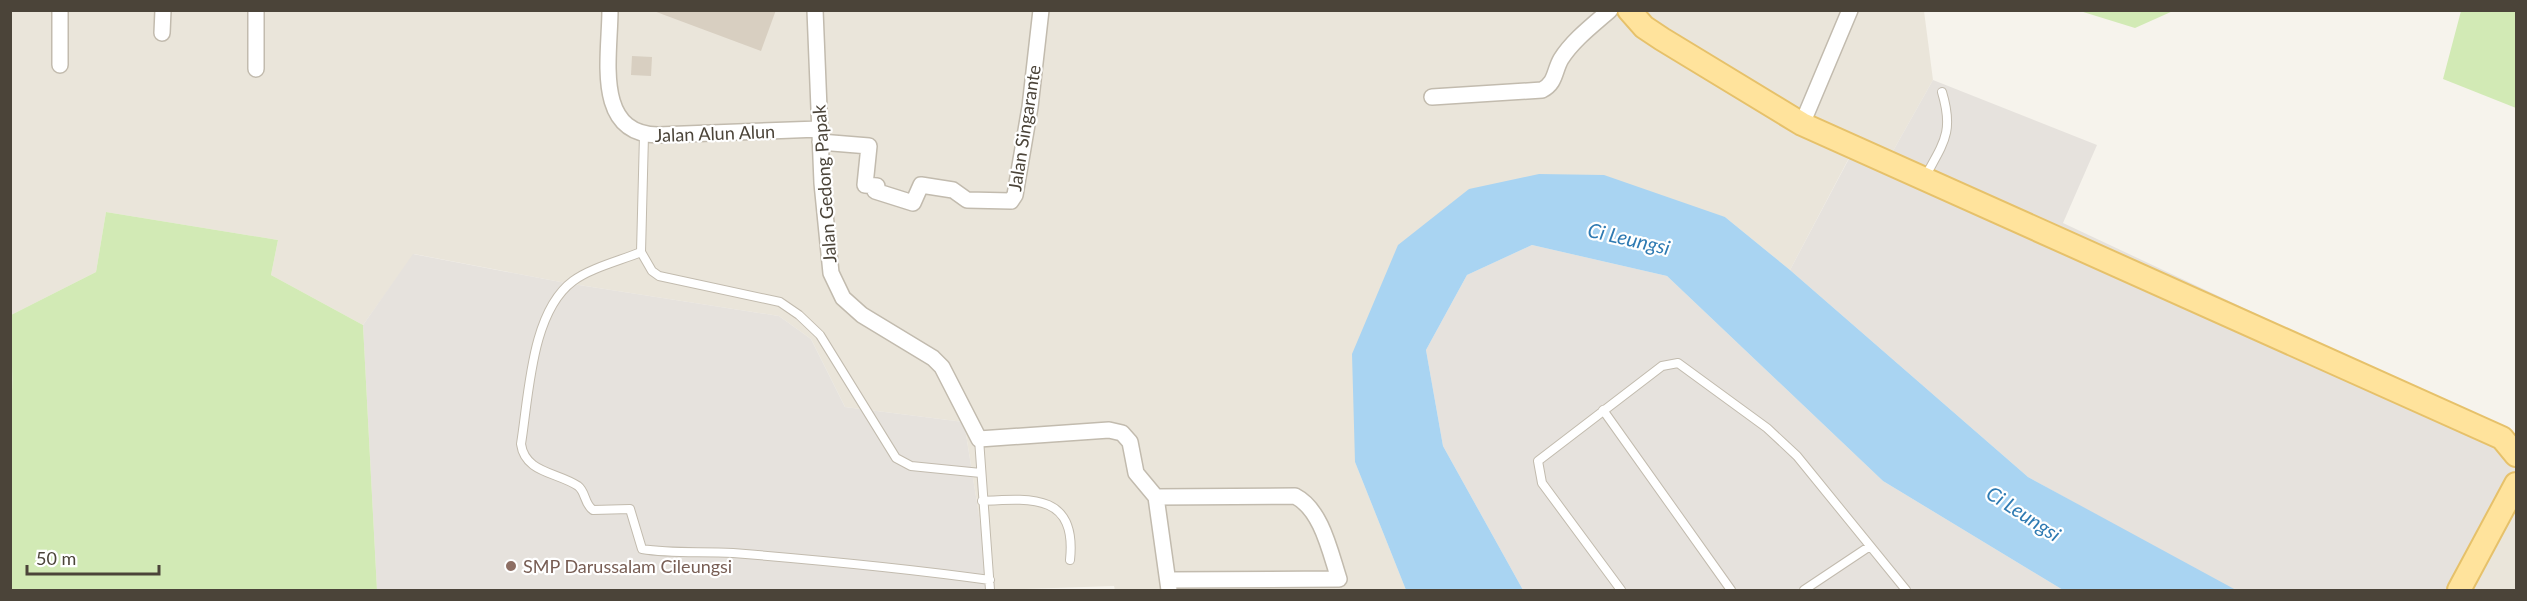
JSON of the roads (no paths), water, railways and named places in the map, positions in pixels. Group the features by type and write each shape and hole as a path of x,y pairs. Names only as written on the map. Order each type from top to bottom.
{"main road":[{"path":"1629,10 1644,27 1662,39 1803,124 2502,438 2517,455"},
{"path":"2459,591 2517,484"}],"street":[{"path":"60,10 60,65"},
{"path":"162,33 163,10"},
{"path":"256,10 256,69"},
{"name":"Jalan Alun Alun","path":"610,10 610,97 614,111 632,132 644,135 820,136 869,146 865,185 877,186 875,191 913,203 921,185 953,190 967,200"},
{"name":"Jalan Gedong Papak","path":"815,10 820,136 831,273 843,297 862,315 933,358 942,367 979,439"},
{"name":"Jalan Singarante","path":"967,200 1008,203 1016,195 1030,107 1041,10"},
{"path":"1432,97 1542,90 1553,81 1560,60 1574,43 1610,10"},
{"path":"1803,124 1850,10"},
{"path":"979,439 1109,430 1122,433 1130,442 1136,472 1156,497 1169,585 1342,585 1316,519 1303,500 1295,496 1156,497"}],"lane":[{"path":"1924,178 1947,136 1948,112 1942,92"},
{"path":"644,135 642,252 652,271 659,276 780,302 799,315 820,335 896,458 902,464 981,472"},
{"path":"642,252 574,280 557,296 541,328 521,444 522,455 529,464 578,486 592,510 630,509 642,549 669,554 678,550 881,565 990,580"},
{"path":"1621,591 1542,483 1538,461 1662,366 1678,363 1767,428 1797,456 1906,591"},
{"path":"1604,410 1731,591"},
{"path":"979,439 990,591"},
{"path":"982,501 1028,499 1052,507 1069,525 1072,541 1070,560"},
{"path":"1804,591 1870,546"}],"water":[{"name":"Ci Leungsi","path":"1539,174 1604,175 1725,217 1790,270 2028,477 2236,590 2063,590 1883,481 1667,276 1532,245 1467,275 1426,350 1443,446 1523,590 1406,590 1355,462 1352,354 1398,245 1469,189"}],"place":[{"name":"SMP Darussalam Cileungsi","path":"511,566"}]}
